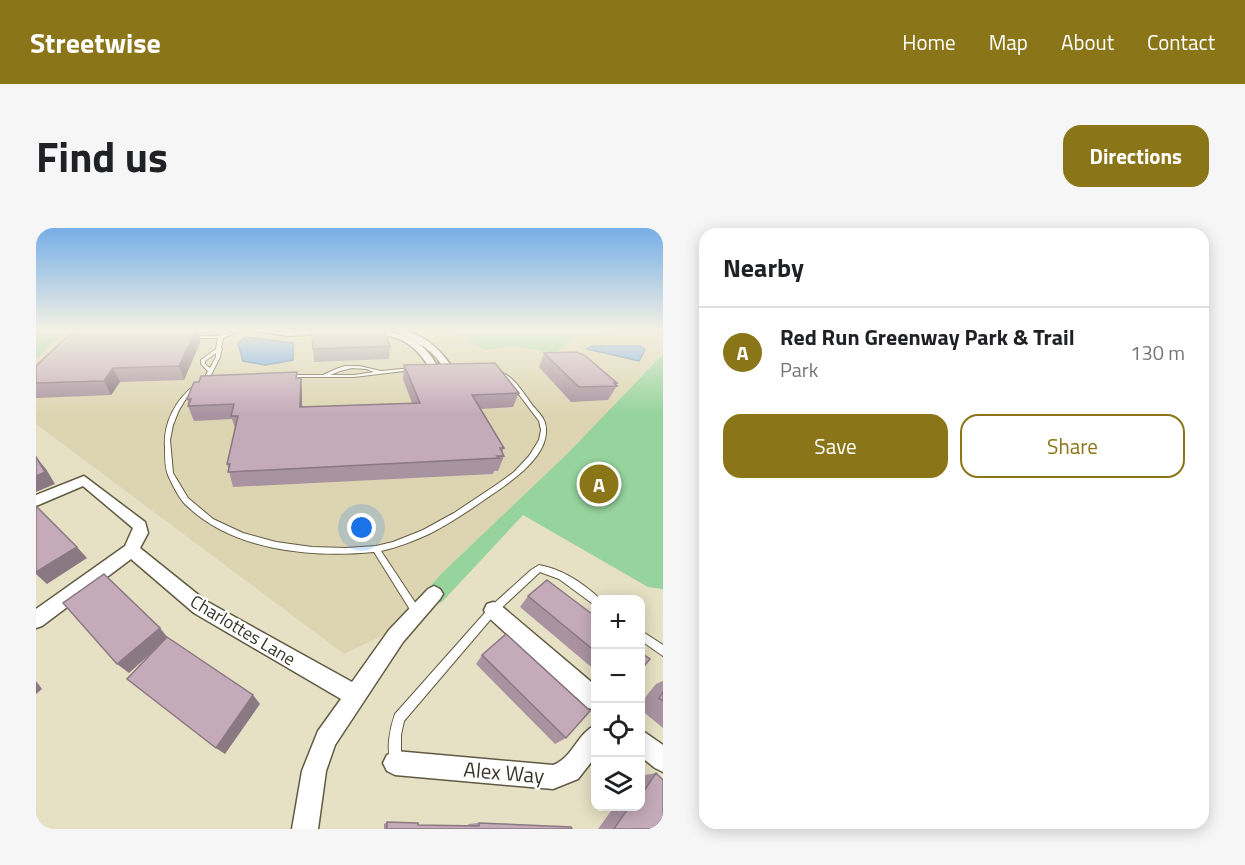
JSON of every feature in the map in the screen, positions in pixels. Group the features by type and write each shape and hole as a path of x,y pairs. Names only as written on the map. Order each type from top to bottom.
{"street":[{"path":"424,358 426,369 452,369 443,358"},
{"path":"36,501 84,480 140,526 140,533 131,550 36,620"},
{"name":"Charlottes Lane","path":"131,550 200,607 355,695"},
{"path":"304,829 308,801 326,739 396,636 434,594"},
{"path":"493,610 591,696"},
{"name":"Alex Way","path":"394,764 553,777 570,771 591,743"},
{"path":"645,744 663,760"}],"lane":[{"path":"206,358 203,360 203,364 210,372"},
{"path":"205,381 218,358"},
{"path":"323,377 348,367 365,368 382,374"},
{"path":"284,375 323,377 426,369"},
{"path":"215,380 205,381 192,389 182,400 170,423 167,438 168,468 172,481 183,497 201,515 248,539 310,550 376,549 426,532 467,508 510,480 538,449 543,436 542,421 513,383 493,370"},
{"path":"376,549 417,613"},
{"path":"394,764 395,735 399,718 493,610 539,568 562,576 591,597"},
{"path":"645,638 663,651"}],"shaded area":[{"path":"659,358 568,453 442,573 388,633 344,654 36,424 36,359"}],"green space":[{"path":"659,358 663,358 663,589 648,587 523,515 441,603 424,593 442,573 568,453"}],"water":[{"path":"242,358 293,358 293,360 265,365 243,361"}],"building":[{"path":"44,358 183,358 179,366 113,368 104,381 36,383 36,366"},
{"path":"549,358 588,358 617,383 614,383 617,386 579,387"},
{"path":"495,363 519,393 472,395 504,448 500,448 504,456 497,456 499,458 228,472 230,464 227,464 238,416 231,416 234,404 188,406 191,399 187,399 194,382 199,382 201,376 297,372 296,378 301,378 300,407 420,403 404,365"},
{"path":"36,457 45,472 36,476"},
{"path":"36,506 77,547 36,572"},
{"path":"104,574 160,628 117,664 63,603"},
{"path":"547,580 591,613 591,648 528,596"},
{"path":"506,634 590,711 566,738 482,655"},
{"path":"167,637 253,695 216,748 127,679"},
{"path":"645,656 650,659 645,665"},
{"path":"656,773 663,780 663,829 614,829 626,811 645,811 645,790"},
{"path":"387,822 479,826 479,823 571,827 572,829 387,829"}],"place":[{"name":"Red Run Greenway Park & Trail","path":"599,484"}]}
